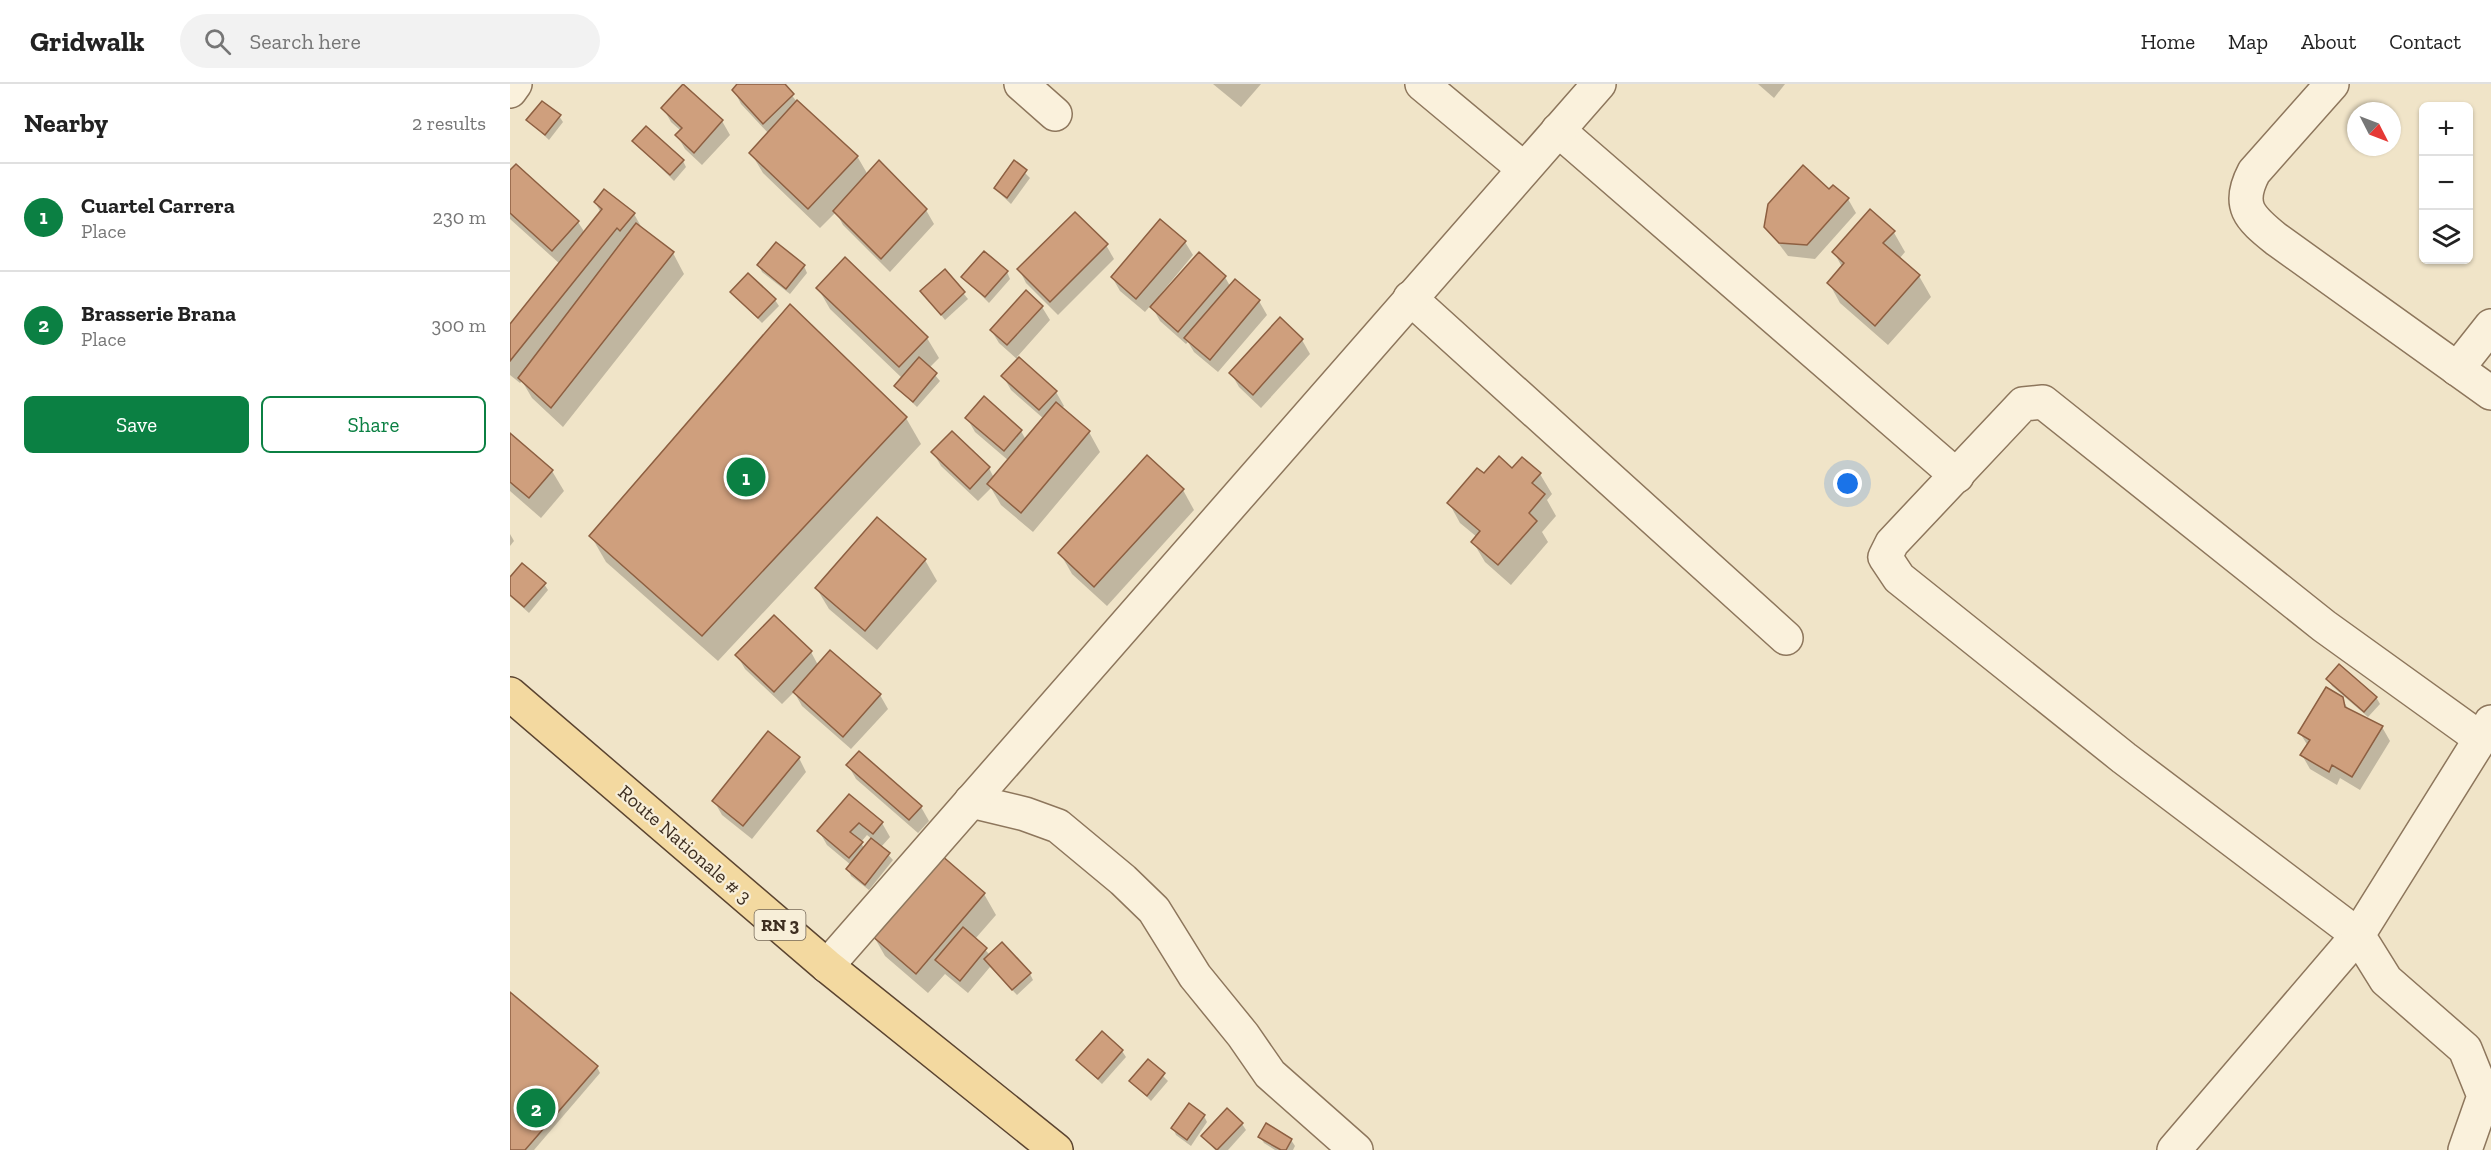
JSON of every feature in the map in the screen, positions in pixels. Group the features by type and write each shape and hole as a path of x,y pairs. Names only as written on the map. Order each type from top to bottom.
{"main road":[{"name":"Route Nationale # 3","path":"510,694 827,966 1056,1150"}],"street":[{"path":"510,91 514,84"},
{"path":"1021,84 1055,114"},
{"path":"1422,84 1524,169"},
{"path":"827,966 1599,84"},
{"path":"2332,84 2254,172 2245,188 2245,205 2255,222 2276,239 2491,393"},
{"path":"1558,130 1957,476"},
{"path":"1410,298 1786,638"},
{"path":"2457,369 2491,326"},
{"path":"2174,1150 2358,935 2486,730 2324,626 2043,402 2023,404 1892,543 1885,557 1899,578 2124,758 2358,935 2386,980 2465,1049 2484,1096 2465,1150"},
{"path":"971,801 1025,814 1058,826 1123,880 1154,909 1195,976 1243,1035 1270,1074 1356,1150"}],"building":[{"path":"683,84 723,120 694,153 675,135 682,128 661,108"},
{"path":"737,84 785,84 794,94 763,124 732,90"},
{"path":"797,100 858,156 808,209 749,153"},
{"path":"542,101 561,115 545,135 526,120"},
{"path":"646,126 684,160 670,175 632,141"},
{"path":"879,160 927,209 881,259 833,211"},
{"path":"1014,160 1027,170 1007,198 994,188"},
{"path":"516,164 579,221 552,251 510,213 510,170"},
{"path":"1803,165 1829,189 1833,185 1849,198 1807,245 1779,243 1764,227 1768,204"},
{"path":"604,189 635,213 620,231 617,228 510,361 510,324 602,209 594,202"},
{"path":"1870,209 1895,231 1883,243 1920,275 1875,326 1827,283 1844,263 1832,252"},
{"path":"1075,212 1108,244 1050,302 1017,269"},
{"path":"1160,219 1186,241 1136,299 1111,277"},
{"path":"636,223 674,252 551,408 518,378"},
{"path":"776,242 805,265 786,289 757,265"},
{"path":"984,251 1008,271 985,297 961,277"},
{"path":"1199,252 1226,276 1178,332 1150,307"},
{"path":"845,257 928,337 899,367 816,288"},
{"path":"945,269 965,292 941,315 920,291"},
{"path":"748,273 776,299 758,318 730,292"},
{"path":"1235,279 1260,300 1210,360 1184,338"},
{"path":"1026,290 1043,306 1007,345 990,330"},
{"path":"790,304 907,417 702,636 589,536"},
{"path":"1280,317 1303,339 1253,395 1229,373"},
{"path":"919,357 937,373 913,402 894,386"},
{"path":"1019,357 1057,391 1039,410 1001,376"},
{"path":"984,396 1022,430 1004,451 965,418"},
{"path":"1056,402 1090,431 1021,513 987,484"},
{"path":"952,431 990,467 970,489 931,452"},
{"path":"510,433 553,470 529,498 510,482"},
{"path":"1147,455 1184,489 1094,587 1058,553"},
{"path":"1499,456 1512,468 1522,457 1541,473 1532,483 1545,494 1529,513 1537,521 1498,565 1471,542 1480,531 1447,503 1477,468 1484,473"},
{"path":"877,517 926,559 865,631 815,588"},
{"path":"522,563 546,583 524,607 510,595 510,577"},
{"path":"774,615 812,651 774,692 735,655"},
{"path":"830,650 881,694 843,737 793,692"},
{"path":"2339,664 2377,697 2364,712 2326,679"},
{"path":"2326,687 2343,697 2345,707 2383,726 2352,777 2332,765 2329,772 2300,755 2310,740 2298,733"},
{"path":"768,731 800,757 743,826 712,801"},
{"path":"859,751 922,806 909,820 846,765"},
{"path":"849,794 883,822 873,834 859,823 850,832 863,842 849,858 817,831"},
{"path":"871,838 890,853 865,885 846,869"},
{"path":"941,855 985,893 916,974 871,935"},
{"path":"963,927 987,948 960,981 935,960"},
{"path":"1002,942 1031,973 1012,990 984,959"},
{"path":"510,992 598,1066 525,1150 510,1150"},
{"path":"1102,1031 1123,1050 1098,1079 1076,1060"},
{"path":"1148,1059 1165,1073 1147,1096 1129,1081"},
{"path":"1189,1103 1205,1115 1187,1140 1171,1128"},
{"path":"1227,1108 1243,1123 1217,1150 1201,1136"},
{"path":"1266,1123 1292,1139 1286,1150 1281,1150 1258,1137"}],"place":[{"name":"Cuartel Carrera","path":"746,477"},
{"name":"Brasserie Brana","path":"536,1108"}]}
